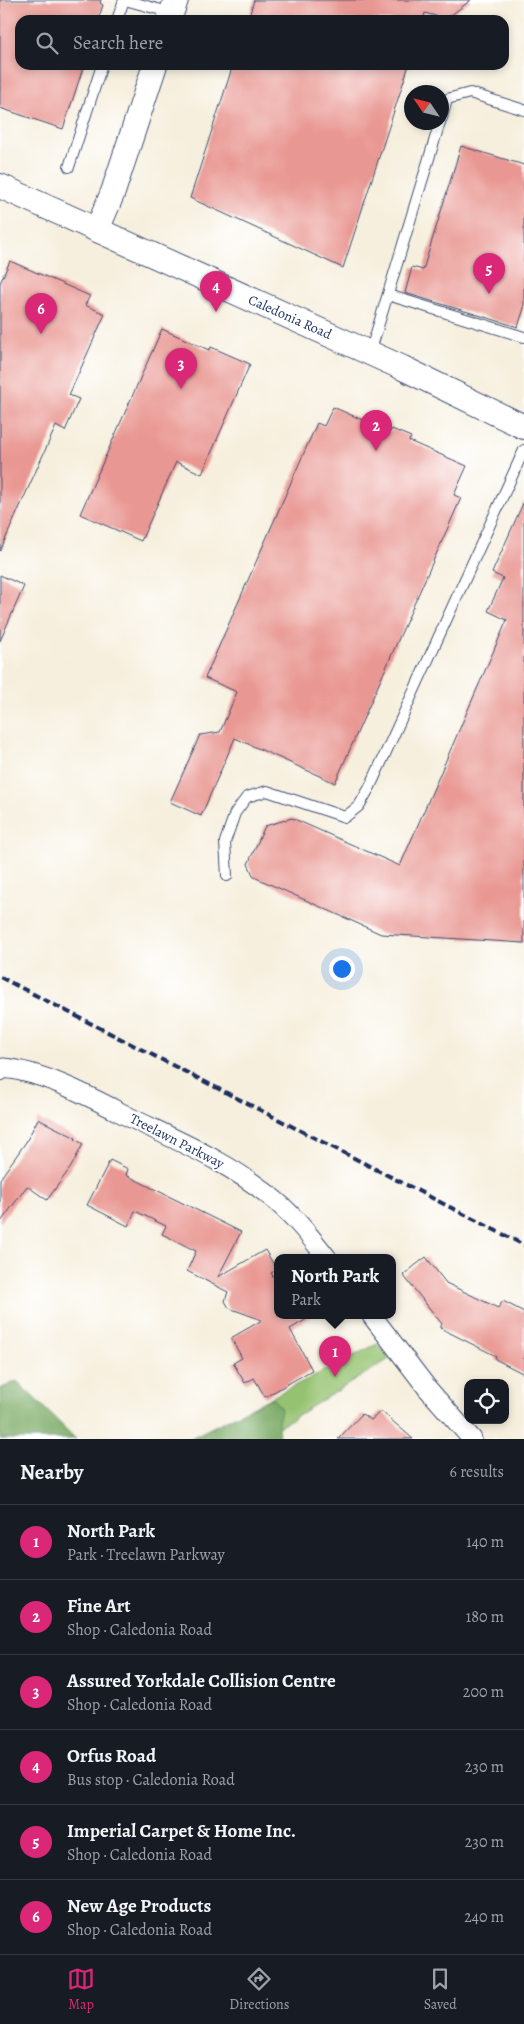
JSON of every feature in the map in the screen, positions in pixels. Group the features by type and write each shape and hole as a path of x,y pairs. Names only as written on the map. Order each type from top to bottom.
{"street":[{"path":"97,230 113,192 153,70"},
{"name":"Caledonia Road","path":"0,186 370,353 524,427"},
{"name":"Treelawn Parkway","path":"0,1071 3,1068 20,1070 85,1095 224,1164 277,1202 312,1238 324,1254"},
{"path":"374,1319 468,1438"}],"lane":[{"path":"119,15 124,0 172,11"},
{"path":"69,167 100,70"},
{"path":"449,98 470,93 524,110"},
{"path":"370,353 438,130"},
{"path":"388,295 524,337"},
{"path":"227,876 225,842 235,813 247,797 267,792 344,817 359,806 370,787 524,450"}],"green space":[{"path":"377,1344 391,1358 275,1429 189,1439"},
{"path":"17,1381 76,1439 0,1439 0,1389"},
{"path":"273,1397 281,1409 278,1422 279,1439 189,1439"}],"building":[{"path":"0,0 101,0 100,3 103,5 100,15 15,15 15,70 82,70 63,129 0,108"},
{"path":"254,0 471,0 451,15 425,13 424,15 250,15"},
{"path":"231,70 407,70 343,268 190,198"},
{"path":"461,146 524,165 524,308 518,327 405,293 412,267 423,270"},
{"path":"10,261 90,296 85,305 105,314 69,395 79,399 65,431 56,426 0,551 0,283"},
{"path":"162,329 209,350 211,347 250,364 202,474 176,462 141,541 80,514"},
{"path":"333,407 390,432 392,429 411,437 409,441 467,466 454,495 461,498 335,783 235,738 201,816 170,802 200,735 220,732 237,692 205,678 317,423 324,426"},
{"path":"524,501 524,943 381,934 254,877 248,864 265,826 292,818 400,866 507,620 488,611 503,578 492,573"},
{"path":"0,575 24,586 0,641"},
{"path":"38,1119 76,1138 83,1144 71,1167 47,1200 27,1186 0,1223 0,1179 26,1142"},
{"path":"110,1160 128,1169 126,1175 241,1232 218,1277 265,1250 274,1265 274,1272 271,1273 274,1278 274,1319 307,1319 290,1329 312,1370 265,1397 254,1378 245,1383 233,1363 242,1358 231,1338 262,1320 229,1308 225,1301 228,1292 187,1271 196,1251 162,1234 166,1226 135,1211 128,1226 87,1205"},
{"path":"426,1257 446,1283 498,1308 503,1301 524,1312 524,1374 495,1359 496,1356 440,1328 442,1324 403,1275"},
{"path":"381,1411 413,1439 338,1439 362,1414 371,1420"}],"railway":[{"path":"0,977 524,1245"}],"place":[{"name":"Imperial Carpet & Home Inc.","path":"489,294"},
{"name":"Orfus Road","path":"216,312"},
{"name":"New Age Products","path":"41,334"},
{"name":"Assured Yorkdale Collision Centre","path":"181,389"},
{"name":"Fine Art","path":"376,451"},
{"name":"North Park","path":"335,1377"}]}
